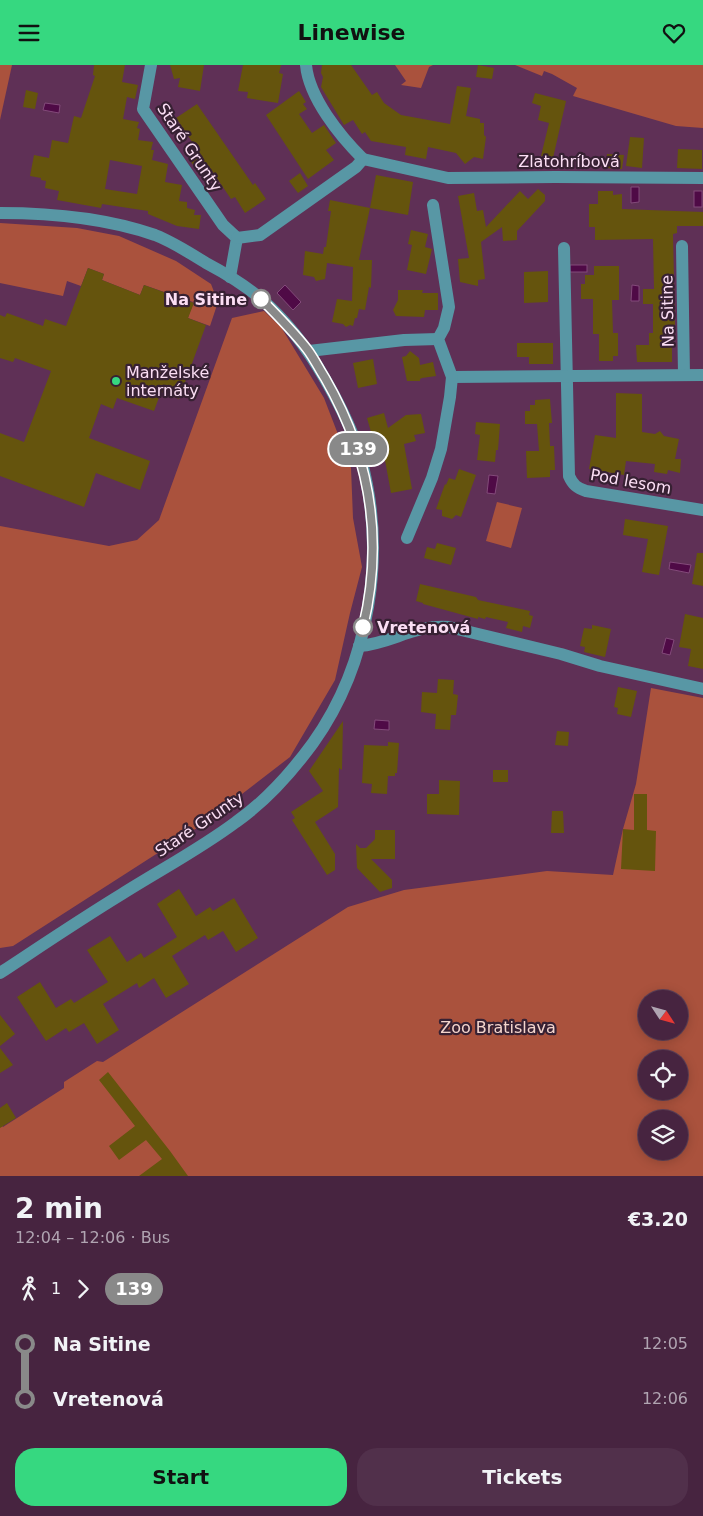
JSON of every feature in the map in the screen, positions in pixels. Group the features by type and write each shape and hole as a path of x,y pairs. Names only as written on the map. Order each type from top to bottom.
{"street":[{"name":"Staré Grunty","path":"151,65 143,109 222,225 237,238"},
{"path":"230,277 237,238 260,235 356,167 363,159 343,139 314,95 307,78 306,65"},
{"name":"Zlatohríbová","path":"363,159 448,178 703,178"},
{"path":"407,539 442,449 452,377 438,339 444,328 449,307 433,205"},
{"name":"Staré Grunty","path":"0,213 60,215 109,223 157,236 230,277 261,299 288,326 308,351 351,428 366,480 371,520 372,568 370,591 359,646 346,682 314,741 276,787 258,805 213,838 104,905 0,973"},
{"name":"Na Sitine","path":"682,246 684,375"},
{"path":"564,248 566,377"},
{"path":"308,351 404,340 438,339"},
{"path":"452,377 703,375"},
{"name":"Pod lesom","path":"566,377 569,476 577,488 703,509"},
{"path":"359,646 421,628 449,627 561,654 600,666 703,689"}],"green space":[{"path":"0,65 12,65 0,120"},
{"path":"395,65 433,65 429,67 421,88 401,85 406,81"},
{"path":"515,65 703,65 703,128 676,126 573,96 577,88 552,74 544,71 542,76"},
{"path":"0,223 77,228 119,236 176,261 211,284 218,302 210,326 188,318 193,302 144,285 140,295 102,280 104,274 88,268 81,286 67,281 63,296 0,283"},
{"path":"264,311 281,327 324,398 351,468 353,518 362,567 335,680 290,757 203,824 13,946 0,948 0,526 109,546 137,540 159,520 232,318"},
{"path":"497,502 522,508 511,548 486,541"},
{"name":"Zoo Bratislava","path":"651,688 703,698 703,1176 0,1176 0,1123 3,1127 64,1088 64,1082 97,1061 103,1062 348,907 404,890 547,871 613,875 623,829 636,784"}],"shaded area":[{"path":"45,103 60,105 59,113 43,110"},
{"path":"631,187 639,187 639,202 631,203"},
{"path":"694,191 702,191 702,207 694,207"},
{"path":"570,265 587,265 587,272 570,272"},
{"path":"285,285 301,302 293,310 277,293"},
{"path":"632,285 639,286 639,301 631,301"},
{"path":"489,475 498,476 495,494 487,493"},
{"path":"670,562 691,565 689,573 669,569"},
{"path":"666,638 674,640 670,655 662,653"},
{"path":"375,720 389,721 389,730 374,729"}],"building":[{"path":"94,65 125,65 122,82 138,85 135,99 127,97 123,119 139,122 137,128 140,129 138,140 153,142 151,150 154,150 152,160 168,164 165,182 182,185 179,201 187,202 187,208 195,210 194,215 201,215 199,229 177,226 148,214 148,211 102,204 101,208 57,200 59,191 45,188 46,181 30,176 34,155 49,158 52,140 68,143 74,116 81,118 95,76 93,75","holes":["110,160 142,166 137,194 105,189"]},
{"path":"170,65 204,65 200,91 178,87 180,78 174,79"},
{"path":"243,65 281,65 279,73 283,74 278,103 247,98 248,92 238,91"},
{"path":"322,65 351,65 372,95 377,92 384,103 401,115 450,124 457,86 471,88 466,116 480,119 480,123 484,123 484,135 486,137 483,159 474,157 465,164 456,153 428,147 426,159 405,155 406,147 371,141 365,132 362,134 353,120 344,125 321,87 323,77 321,73"},
{"path":"478,65 494,68 492,79 476,77"},
{"path":"26,90 38,93 35,109 23,107"},
{"path":"299,91 306,102 303,104 307,109 299,114 312,133 324,125 336,143 326,150 334,160 308,179 266,115"},
{"path":"535,93 566,101 553,158 541,156 549,123 538,120 541,106 532,103"},
{"path":"197,104 253,185 255,183 266,199 245,213 235,197 231,199 208,165 198,172 191,162 201,155 176,118"},
{"path":"630,137 644,138 642,168 626,166"},
{"path":"678,149 702,150 702,169 677,168"},
{"path":"607,154 624,155 622,169 606,168"},
{"path":"300,173 308,186 298,193 289,181"},
{"path":"376,175 413,182 408,215 370,208"},
{"path":"538,189 545,195 545,201 517,231 517,240 503,241 502,227 481,242 485,279 478,280 478,286 460,282 458,259 469,258 458,196 474,193 477,211 483,210 486,227 520,191 528,199"},
{"path":"598,191 613,191 613,195 622,194 622,209 703,212 703,226 677,226 677,233 673,234 675,328 672,328 672,362 637,362 636,345 649,345 649,333 653,333 653,304 643,304 643,289 654,289 653,239 595,240 595,227 589,227 589,204 598,204"},
{"path":"330,200 370,208 359,260 372,260 371,288 369,287 365,310 359,309 353,326 346,327 343,324 332,322 337,299 352,301 353,267 327,263 325,279 316,281 314,277 303,275 305,251 323,254 324,247 326,247 331,211 328,211"},
{"path":"411,230 428,234 425,247 432,249 426,274 407,270 412,245 408,244"},
{"path":"594,266 619,266 619,300 612,300 613,333 618,333 618,356 613,356 613,361 599,361 599,334 593,334 593,299 581,299 581,284 585,284 585,275 594,275"},
{"name":"Manželské internáty","path":"88,268 104,274 102,280 140,295 144,285 194,303 188,318 206,325 179,399 161,392 154,411 117,398 113,409 101,404 89,438 150,461 140,490 96,473 84,507 0,476 0,433 24,442 51,371 15,358 13,362 0,358 0,315 5,317 7,313 43,326 45,319 66,326"},
{"path":"548,271 548,302 524,303 524,272"},
{"path":"398,290 423,290 422,293 438,293 438,310 425,310 424,317 396,316 393,310 398,300"},
{"path":"517,343 553,343 553,364 529,364 529,357 517,357"},
{"path":"410,351 419,358 420,365 433,362 436,376 422,378 420,381 407,381 402,357 406,356"},
{"path":"373,359 377,384 358,388 353,363"},
{"path":"616,393 642,394 642,432 655,434 660,431 664,436 679,439 675,459 681,459 680,473 668,470 667,474 654,472 655,464 626,461 624,475 589,469 595,435 616,438"},
{"path":"550,399 552,423 549,423 550,446 554,446 555,470 550,470 550,477 527,478 526,451 539,451 537,424 525,424 525,411 530,411 530,405 535,405 535,400"},
{"path":"384,413 388,428 406,415 421,414 425,433 414,435 416,441 404,444 412,489 391,493 382,444 375,446 367,418"},
{"path":"476,422 500,424 495,462 477,460 480,435 475,434"},
{"path":"459,469 476,475 461,517 456,515 452,519 442,516 442,510 436,509 445,484 449,478 455,480"},
{"path":"625,519 668,526 659,575 642,572 648,539 623,535"},
{"path":"437,543 456,548 451,565 424,558 427,547 435,549"},
{"path":"697,553 703,553 703,586 692,584"},
{"path":"420,584 476,597 478,600 530,611 529,615 533,616 530,628 523,626 522,632 506,628 508,622 486,617 485,619 478,617 478,619 423,604 416,601"},
{"path":"685,614 703,618 703,669 688,666 691,649 679,647"},
{"path":"592,625 611,629 605,657 584,652 585,647 580,646 584,628 592,629"},
{"path":"438,679 454,680 453,694 458,695 456,715 451,715 450,730 435,729 436,714 421,712 422,692 437,693"},
{"path":"618,687 637,691 631,717 617,714 618,708 614,707"},
{"path":"343,721 342,770 339,768 338,807 315,822 335,854 335,870 327,875 292,820 295,818 291,812 323,791 309,771"},
{"path":"557,731 569,732 568,746 555,745"},
{"path":"388,742 399,743 397,773 395,773 395,776 388,776 387,794 371,793 372,784 362,783 364,745 388,746"},
{"path":"493,770 508,770 508,782 493,782"},
{"path":"439,780 460,781 459,815 427,814 427,794 439,794"},
{"path":"634,794 647,794 647,830 656,831 655,871 621,869 623,829 634,830"},
{"path":"552,811 563,811 564,833 551,833"},
{"path":"375,830 395,830 395,859 371,859 392,880 392,888 380,892 357,868 356,844 360,848 366,848 375,839"},
{"path":"179,889 196,916 210,907 213,911 234,898 258,938 236,952 223,931 208,940 205,935 172,956 189,984 166,998 154,978 139,988 137,983 103,1004 119,1030 97,1044 84,1023 69,1032 66,1028 46,1041 17,997 40,982 56,1008 71,999 74,1003 108,982 87,950 110,936 127,962 141,953 144,958 177,937 157,904"},
{"path":"0,1015 15,1034 0,1046"},
{"path":"0,1048 13,1065 0,1073"},
{"path":"108,1072 188,1176 139,1176 162,1159 146,1140 119,1160 109,1146 135,1126 99,1080"},
{"path":"7,1103 16,1118 0,1128 0,1108"}],"bus line":[{"name":"139","path":"261,299 288,326 308,351 351,428 360,456 369,500 373,544 370,591 363,627"}],"place":[{"name":"Na Sitine","path":"261,299"},
{"name":"Manželské internáty","path":"116,381"},
{"name":"Vretenová","path":"363,627"}]}
